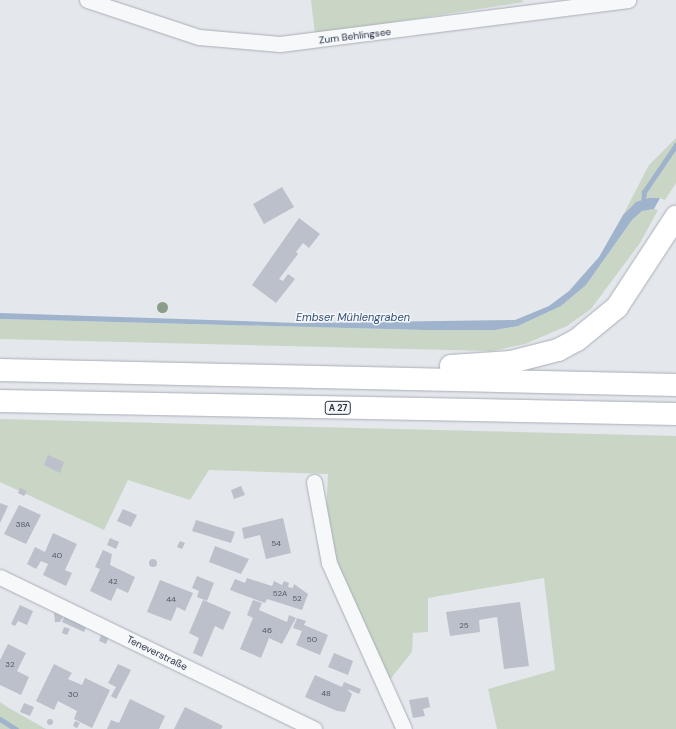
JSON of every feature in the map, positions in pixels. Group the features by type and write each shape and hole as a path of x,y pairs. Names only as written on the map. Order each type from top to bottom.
{"highway":[{"path":"374,378 400,366 511,362 558,350 577,340 617,307 676,217"},
{"path":"0,370 676,385"},
{"name":"A 27","path":"0,401 676,414"}],"street":[{"name":"Zum Behlingsee","path":"87,0 199,37 280,44 628,0"},
{"path":"314,482 329,563 404,729"},
{"name":"Teneverstraße","path":"0,577 314,729"}],"green space":[{"path":"311,0 521,0 524,2 315,34"},
{"path":"676,138 676,183 665,200 660,198 623,215 649,165"},
{"path":"654,209 658,210 640,243 591,309 567,326 525,344 492,351 0,339 0,319 424,330 495,330 518,326 561,306 586,285 632,220 642,211"},
{"path":"0,419 676,436 676,729 497,729 488,689 555,670 544,578 428,598 428,632 413,633 412,652 388,682 332,552 326,516 328,474 209,470 190,500 128,480 104,530 0,482"},
{"path":"0,702 9,708 46,729 0,729"}],"water":[{"path":"649,198 660,198 654,209 642,211 632,220 586,285 561,306 518,326 495,330 424,330 0,319 0,313 298,323 515,320 549,306 569,291 599,257 623,215 636,202"}],"building":[{"path":"282,187 294,207 264,224 253,204"},
{"path":"299,218 320,234 309,248 303,243 296,252 298,254 279,279 283,281 288,274 295,279 276,303 252,285"},
{"path":"48,455 64,462 60,473 44,465"},
{"path":"241,486 245,495 234,499 231,490"},
{"path":"20,488 27,491 24,496 18,493"},
{"path":"0,503 8,506 0,523"},
{"path":"19,505 41,515 26,544 4,534"},
{"path":"123,509 137,515 131,527 117,521"},
{"path":"283,518 291,553 266,559 260,535 244,539 242,528"},
{"path":"196,520 235,532 231,543 192,531"},
{"path":"53,533 77,544 65,570 72,573 66,586 43,575 48,564 41,561 36,569 27,564 35,547 45,552"},
{"path":"110,538 119,542 116,549 107,545"},
{"path":"180,541 185,543 182,549 177,547"},
{"path":"215,546 249,559 241,574 209,562"},
{"path":"103,550 112,554 110,565 135,577 128,593 117,588 111,601 90,591 100,569 95,567"},
{"path":"151,559 155,559 157,563 155,567 151,567 149,565 149,561"},
{"path":"197,576 214,583 207,601 197,597 199,591 192,588"},
{"path":"247,578 272,586 274,581 282,585 284,581 289,583 288,587 293,588 294,584 308,594 302,610 267,599 265,603 230,590 235,579 245,583"},
{"path":"160,580 193,593 185,611 177,607 171,621 147,612"},
{"path":"203,600 231,612 223,630 215,626 202,657 193,653 199,638 189,633"},
{"path":"253,600 262,603 259,610 287,622 289,615 296,618 282,644 269,638 261,658 240,649 253,618 247,615"},
{"path":"520,602 529,666 504,669 497,617 479,620 480,632 450,636 446,612"},
{"path":"20,605 33,611 27,625 18,621 15,626 11,624"},
{"path":"54,612 63,617 60,622 55,622"},
{"path":"65,615 87,625 84,632 62,622"},
{"path":"297,618 306,621 304,625 328,635 320,655 296,645 302,631 293,628"},
{"path":"64,627 70,629 67,635 62,633"},
{"path":"102,633 109,636 106,644 99,641"},
{"path":"8,644 26,653 17,671 29,677 21,695 0,685 0,660"},
{"path":"334,653 353,661 348,675 328,667"},
{"path":"54,664 72,673 68,679 82,685 85,678 110,690 92,728 74,719 77,711 58,701 54,710 36,701"},
{"path":"118,664 131,670 116,699 111,696 116,687 108,683"},
{"path":"315,675 342,687 344,682 361,689 359,694 347,689 352,694 345,712 337,711 305,697"},
{"path":"428,697 430,707 423,709 425,716 413,718 409,700"},
{"path":"130,699 165,716 159,729 107,729 111,720 119,723"},
{"path":"24,703 34,707 30,716 20,712"},
{"path":"185,707 223,726 221,729 174,729"},
{"path":"50,719 53,722 50,725 47,722"},
{"path":"75,721 80,723 77,728 73,726"}],"waterway":[{"path":"643,205 644,192 676,145"},
{"path":"0,719 16,729"}],"water label":[{"name":"Embser Mühlengraben","path":"353,317"}]}
